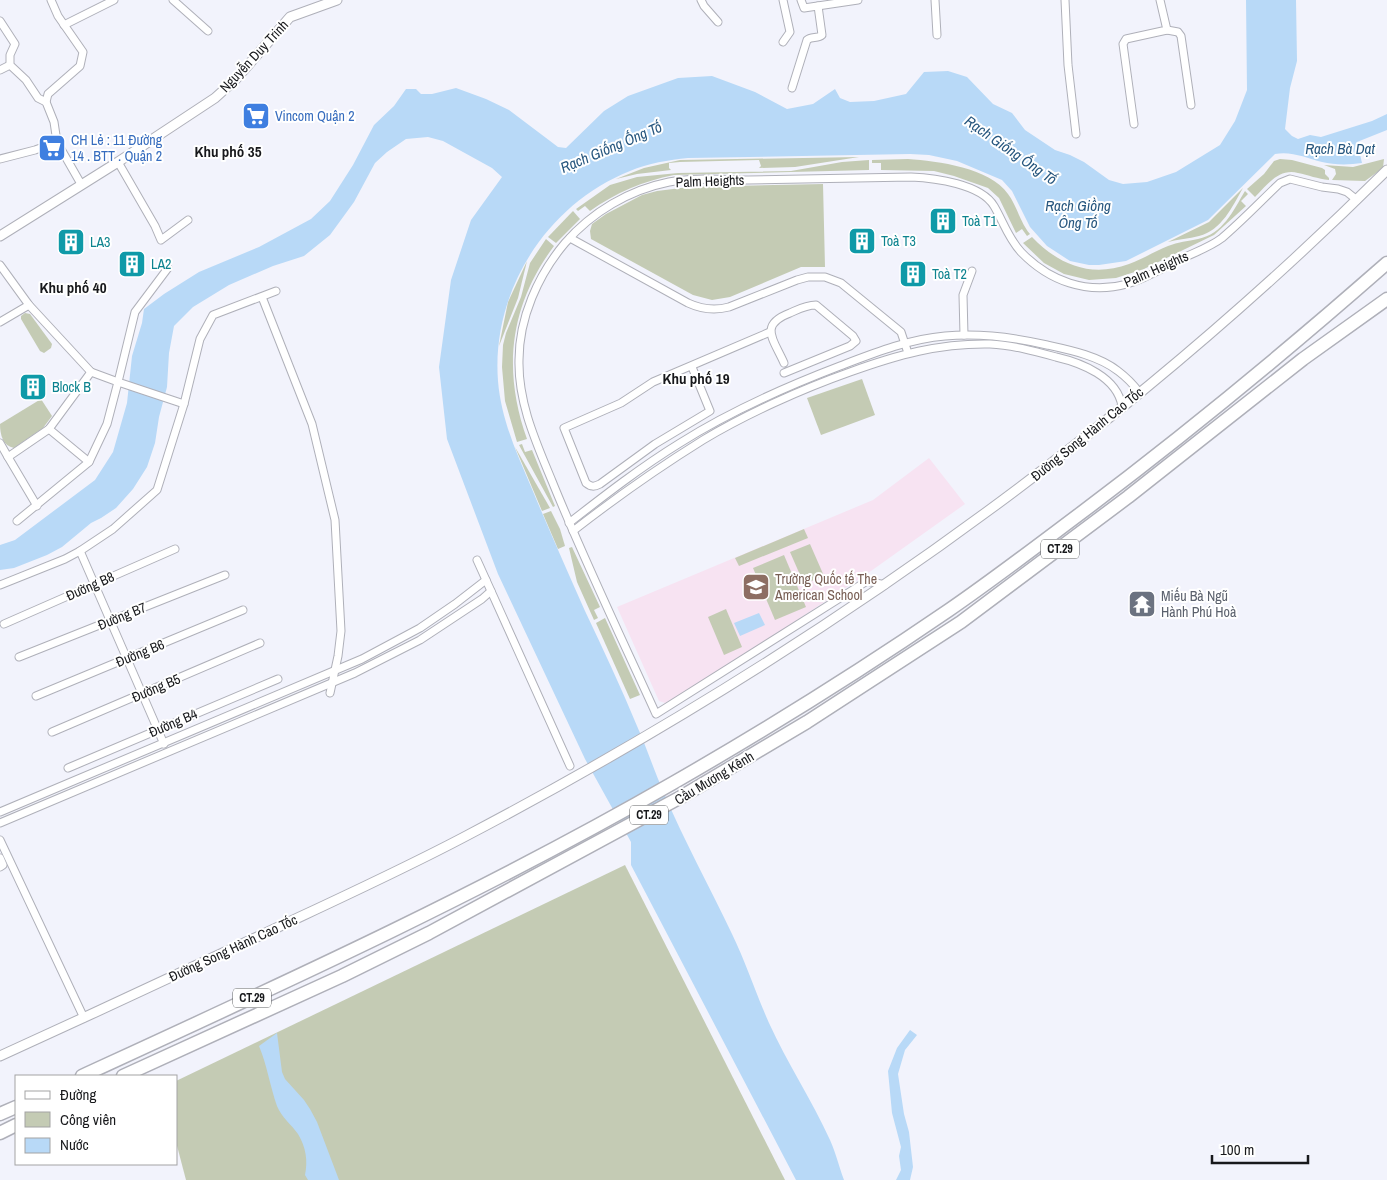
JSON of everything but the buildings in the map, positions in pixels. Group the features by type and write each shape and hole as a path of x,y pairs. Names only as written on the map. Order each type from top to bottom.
{"highway":[{"name":"Cầu Mương Kênh","path":"84,1075 335,960 558,847 673,783 853,674 952,608 1117,486 1292,345 1387,263"},
{"name":"Cầu Mương Kênh","path":"125,1075 429,934 682,798 863,687 961,622 1060,549 1186,453 1303,359 1387,299"},
{"path":"0,1114 15,1106"},
{"path":"0,1133 15,1126"}],"main road":[{"name":"Nguyễn Duy Trinh","path":"0,236 215,98 236,79 290,17 337,0"},
{"name":"Đường Song Hành Cao Tốc","path":"0,1056 353,892 464,837 659,729 762,666 884,585 1024,484 1188,352 1284,270 1387,170"}],"street":[{"path":"51,0 58,16 83,52 80,66 48,94 46,102 54,122 57,142 80,184"},
{"path":"64,25 114,0"},
{"path":"173,0 208,31"},
{"path":"702,0 704,6 718,22"},
{"path":"783,0 790,32 783,42"},
{"path":"801,0 804,8 858,0"},
{"path":"934,0 937,35"},
{"path":"1065,0 1068,65 1076,134"},
{"path":"1160,0 1167,30"},
{"path":"792,88 807,40 822,35 818,6"},
{"path":"0,20 15,44 10,55 10,66 26,80 38,98 46,102"},
{"path":"1134,124 1123,44 1126,39 1167,30 1178,32 1182,36 1191,105"},
{"path":"0,70 10,66"},
{"path":"0,159 57,142"},
{"path":"118,162 162,240 188,220"},
{"name":"Palm Heights","path":"570,238 590,219 620,199 644,189 669,182 682,180 925,178 952,183 985,196 993,204 1015,246 1033,263 1062,281 1082,287 1097,287 1120,285 1138,280 1216,242 1285,180 1293,179 1322,187 1343,190 1357,200"},
{"path":"884,585 867,581 656,714 569,523 525,412 519,360 524,323 534,294 551,262 570,238 688,303 704,309 729,307 802,278 825,278 841,283 901,332 908,353"},
{"path":"0,264 29,305 91,372 184,404"},
{"path":"17,521 89,462 107,424 135,312 168,268"},
{"path":"964,335 964,295 972,271"},
{"path":"0,585 80,552 114,530 157,490 184,404 200,340 213,315 276,291"},
{"path":"262,297 312,424 335,520 341,631 330,693"},
{"path":"0,322 29,305"},
{"path":"784,373 850,346 856,341 853,336 816,305 808,305 778,318 773,323 770,332 784,363 784,373 792,396"},
{"path":"692,366 710,410 655,444 595,487 586,483 564,428 621,403 653,382 770,332"},
{"path":"569,523 610,491 680,443 729,416 798,383 906,343 945,336 964,335 1017,338 1082,355 1116,369 1139,392"},
{"path":"573,531 660,468 704,440 828,380 908,353 959,345 991,344 1023,348 1064,359 1095,372 1116,390 1122,406"},
{"path":"784,363 792,370 801,392"},
{"path":"8,457 49,428 91,372"},
{"path":"49,428 89,462"},
{"path":"0,443 37,506"},
{"name":"Đường B8","path":"4,624 175,549"},
{"path":"80,552 164,744"},
{"path":"477,560 570,766"},
{"name":"Đường B7","path":"19,657 225,575"},
{"path":"0,812 362,659 420,628 486,580"},
{"path":"0,823 332,683 420,640 482,599 491,590"},
{"name":"Đường B6","path":"36,696 243,610"},
{"name":"Đường B5","path":"52,732 260,643"},
{"name":"Đường B4","path":"68,768 278,679"},
{"path":"0,840 84,1018"},
{"path":"0,858 3,865 0,867"}],"shaded area":[{"name":"Trường Quốc tế The American School","path":"929,458 965,504 871,571 788,626 673,700 665,703 659,701 617,607 873,500"}],"green space":[{"path":"859,157 795,167 759,168 761,166 759,160 680,162 669,163 671,170 637,174 616,179 644,168 680,160"},
{"path":"908,159 948,164 989,178 1000,185 1008,194 1030,234 1027,236 1022,229 1016,233 999,198 988,188 934,171 881,170 881,163 872,163 872,160"},
{"path":"1280,159 1292,160 1322,168 1325,170 1329,180 1298,173 1285,173 1269,183 1255,197 1247,189 1264,174 1274,161"},
{"path":"1384,159 1383,168 1365,181 1332,180 1336,174 1335,169 1324,165 1353,167"},
{"path":"869,160 869,170 674,175 630,188 590,211 585,206 578,211 576,209 610,185 637,177 678,173 791,171 842,162"},
{"path":"823,184 825,267 801,267 730,297 712,300 693,295 591,239 590,231 592,224 606,214 642,195 657,191 689,187"},
{"path":"1243,188 1226,217 1214,229 1199,236 1168,242 1209,222"},
{"path":"1245,191 1248,194 1241,201 1246,206 1214,235 1144,269 1116,278 1089,280 1064,274 1044,263 1023,243 1032,237 1053,255 1076,266 1102,270 1115,268 1134,262 1163,248 1198,239 1214,232 1226,221"},
{"path":"573,211 580,219 556,243 548,237"},
{"path":"546,239 554,246 539,268 528,291 515,338 514,388 527,439 517,442 505,401 502,367 503,345 521,297 530,263"},
{"path":"527,261 518,298 499,346 508,302"},
{"path":"25,313 30,314 52,344 51,348 44,353 40,351 21,319 21,316"},
{"path":"862,379 875,415 821,435 807,398"},
{"path":"41,399 52,416 43,428 14,448 7,445 2,436 0,424"},
{"path":"522,444 525,452 532,450 555,506 553,507 519,445"},
{"path":"515,447 550,508 542,511"},
{"path":"551,511 560,529 565,546 558,549 543,514"},
{"path":"804,529 808,538 739,566 735,558"},
{"path":"810,544 824,576 804,584 790,552"},
{"path":"572,547 600,607 594,610 598,618 594,620 577,582 569,548"},
{"path":"784,555 806,607 775,620 753,568"},
{"path":"726,609 742,647 724,655 708,617"},
{"path":"605,618 640,695 630,699 596,623"},
{"path":"625,865 785,1180 186,1180 178,1150 178,1080"}],"water":[{"path":"1246,0 1296,0 1297,61 1290,88 1285,129 1292,136 1298,139 1310,135 1321,137 1372,121 1387,114 1387,130 1357,142 1362,163 1331,164 1293,154 1275,154 1208,220 1126,261 1089,265 1070,261 1047,246 1030,227 1012,191 1002,180 957,161 929,155 910,154 688,158 666,161 630,171 600,186 573,205 550,228 530,255 515,284 504,315 498,347 498,381 502,409 515,449 585,611 625,697 660,785 724,916 776,1038 830,1140 844,1180 796,1180 631,865 631,842 585,759 498,574 447,439 439,367 451,280 471,220 502,177 492,168 443,141 428,137 406,139 375,163 354,202 330,235 304,256 273,266 229,285 193,307 174,326 169,353 167,387 159,417 155,443 147,467 133,489 116,508 91,523 62,547 14,568 0,570 0,545 15,540 95,480 113,452 127,403 132,356 142,323 144,309 199,272 259,247 311,219 330,201 353,165 374,125 394,106 406,89 416,89 421,94 432,94 456,88 486,99 509,110 558,147 566,148 604,111 628,96 678,78 712,76 755,92 787,109 813,104 835,89 840,98 850,102 874,101 906,94 924,72 948,71 967,77 993,104 1012,113 1025,130 1055,150 1084,162 1109,180 1123,184 1147,182 1176,172 1220,145 1235,121 1247,90"},
{"path":"759,613 765,625 740,636 734,623"},
{"path":"910,1030 917,1035 905,1050 898,1074 904,1114 909,1132 913,1167 910,1180 896,1180 901,1170 899,1156 901,1147 892,1113 888,1071 897,1048"},
{"path":"277,1033 282,1072 285,1079 304,1100 317,1122 339,1180 308,1180 305,1175 305,1149 298,1134 277,1106 259,1046"}],"place":[{"name":"Vincom Quận 2","path":"256,116"},
{"name":"CH Lẻ : 11 Đường 14 . BTT . Quận 2","path":"52,148"},
{"name":"Toà T1","path":"943,221"},
{"name":"Toà T3","path":"862,241"},
{"name":"LA3","path":"71,242"},
{"name":"LA2","path":"132,264"},
{"name":"Toà T2","path":"913,274"},
{"name":"Block B","path":"33,387"},
{"name":"Trường Quốc tế The American School","path":"756,587"},
{"name":"Miếu Bà Ngũ Hành Phú Hoà","path":"1142,604"}],"district":[{"name":"Khu phố 35","path":"228,151"},
{"name":"Khu phố 40","path":"73,287"},
{"name":"Khu phố 19","path":"696,378"}],"water label":[{"name":"Rạch Giống Ống Tố","path":"611,147"},
{"name":"Rạch Bà Dạt","path":"1340,148"},
{"name":"Rạch Giống Ống Tố","path":"1011,150"},
{"name":"Rạch Giồng Ông Tố","path":"1078,214"}]}
